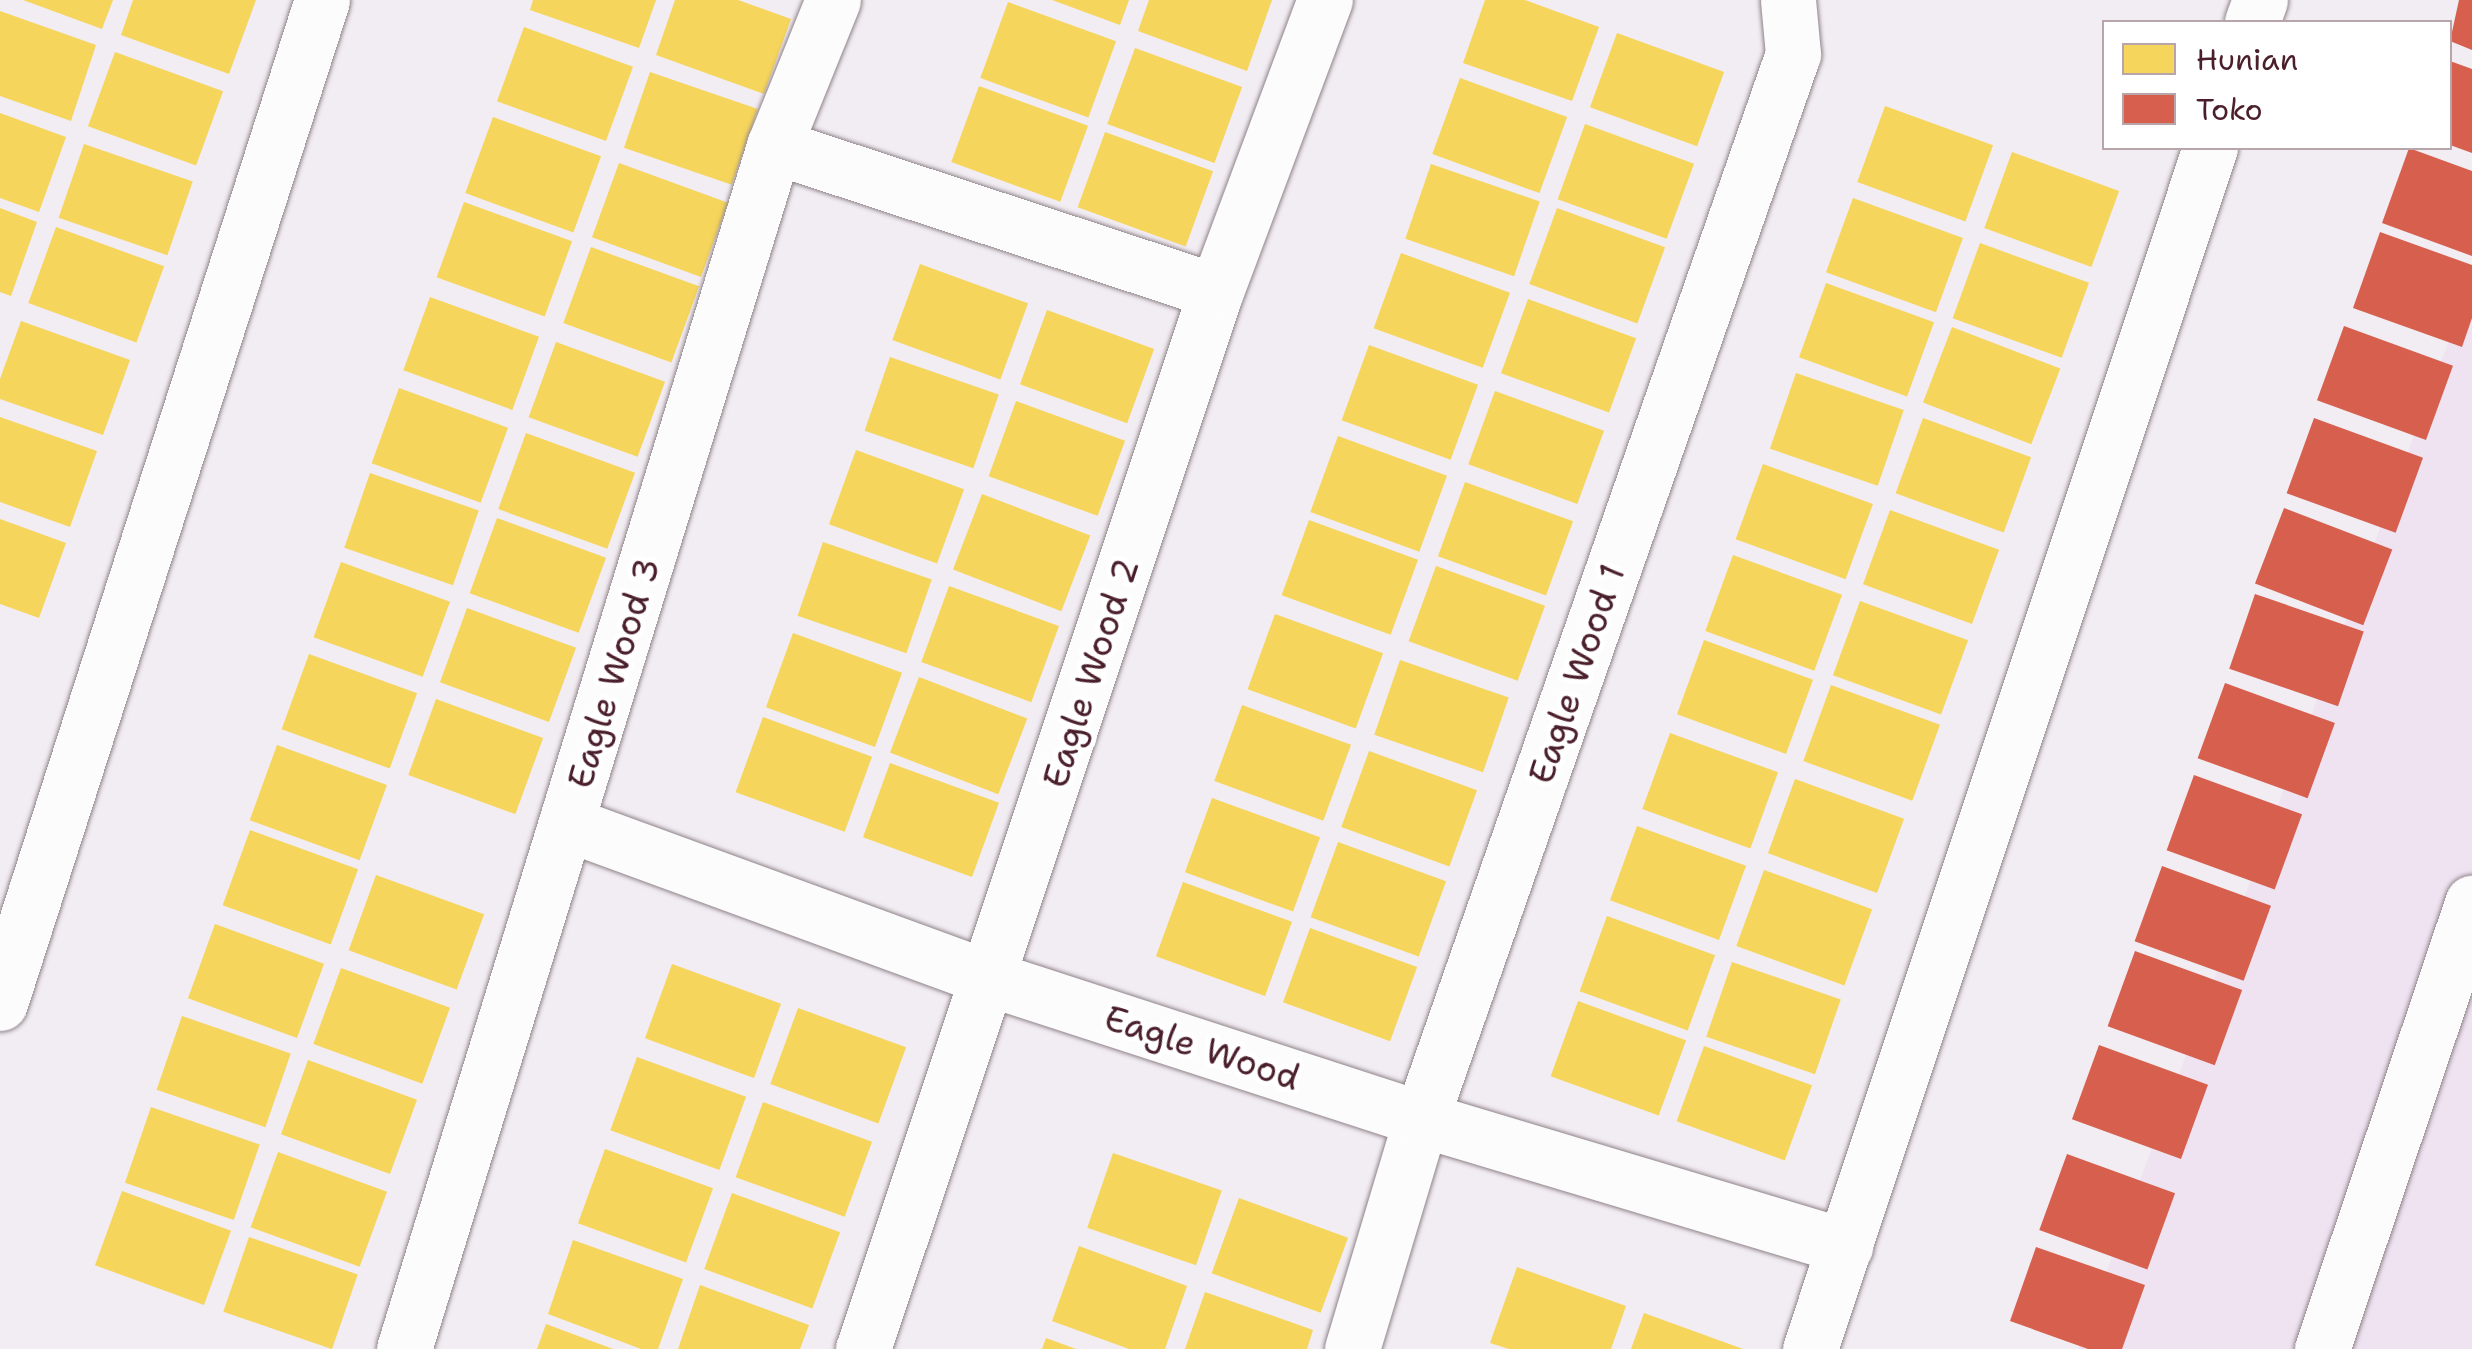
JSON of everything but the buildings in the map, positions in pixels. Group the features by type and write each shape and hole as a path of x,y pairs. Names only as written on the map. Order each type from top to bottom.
{"street":[{"path":"0,1004 322,0"},
{"name":"Eagle Wood 3","path":"404,1349 774,146 832,0"},
{"name":"Eagle Wood 2","path":"862,1349 991,979 1216,292 1325,0"},
{"name":"Eagle Wood 1","path":"1352,1349 1422,1119 1793,54 1788,0"},
{"path":"774,146 1027,224 1216,292"},
{"path":"1810,1349 2209,150"},
{"name":"Eagle Wood","path":"568,824 991,979 1422,1119 1845,1246"},
{"path":"2322,1349 2472,902"}],"shaded area":[{"path":"2472,278 2472,1349 2078,1349"}]}
